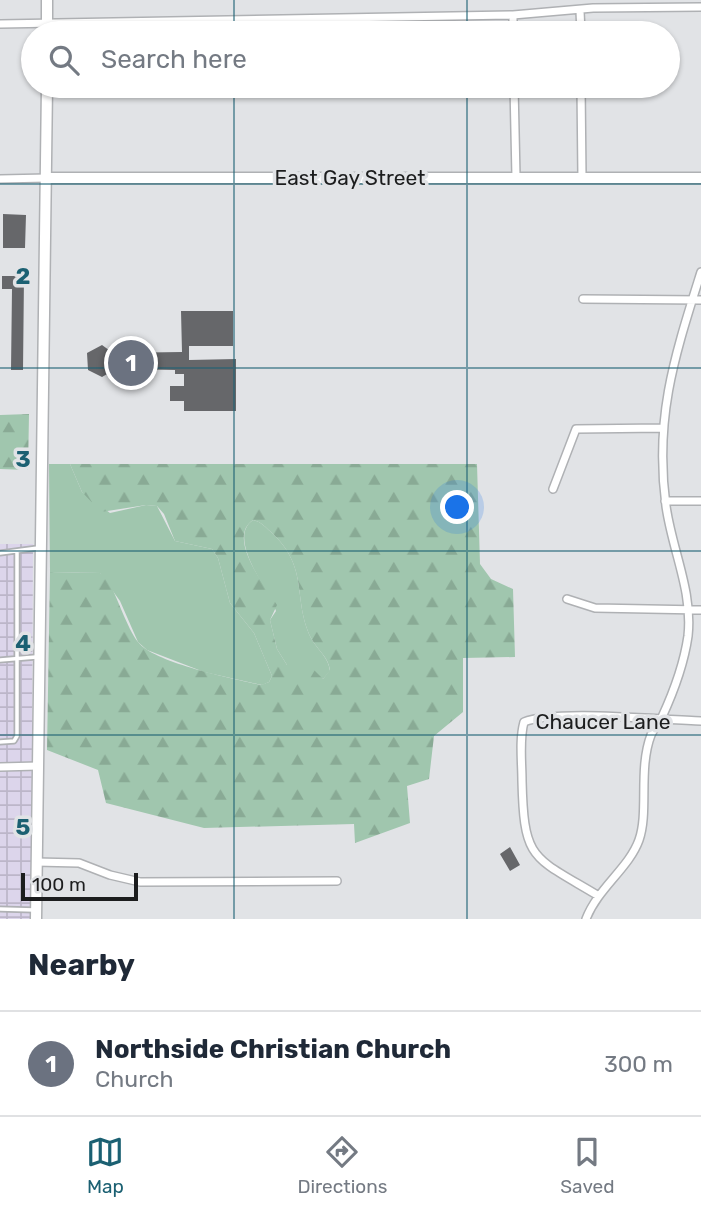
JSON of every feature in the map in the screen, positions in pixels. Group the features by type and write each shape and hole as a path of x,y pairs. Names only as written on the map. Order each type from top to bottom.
{"main road":[{"path":"47,0 47,21"},
{"path":"36,914 47,98"},
{"name":"East Gay Street","path":"47,178 701,178"}],"street":[{"path":"182,21 513,15 701,7"},
{"path":"580,11 580,21"},
{"path":"513,15 513,21"},
{"path":"0,24 21,26"},
{"path":"514,98 516,177"},
{"path":"581,98 582,177"},
{"name":"East Gay Street","path":"0,179 47,178"},
{"path":"586,919 597,895 638,842 642,775 652,734 661,720 683,663 688,610 686,588 665,501 663,428 671,366 697,300 701,272"},
{"path":"583,299 697,300"},
{"path":"553,489 576,429 663,428"},
{"path":"665,501 701,501"},
{"path":"567,599 595,608 701,610"},
{"name":"Chaucer Lane","path":"597,895 547,865 529,845 524,831 522,783 524,722 547,718 701,721"},
{"path":"0,766 38,766"},
{"path":"36,862 79,863 110,875 140,882 337,881"}],"lane":[{"path":"0,553 40,548"},
{"path":"0,742 14,741 17,736 16,551"},
{"path":"0,660 39,657"},
{"path":"0,909 36,914"}],"shaded area":[{"path":"0,544 33,544 31,919 0,919"}],"green space":[{"path":"29,414 28,470 0,469 0,415"},
{"path":"49,464 70,464 82,492 110,513 146,505 157,506 175,541 212,549 218,558 230,603 254,633 272,676 269,682 262,685 204,672 147,650 138,642 120,601 100,573 50,572"},
{"path":"70,464 477,464 480,564 491,579 513,589 515,657 463,658 463,712 434,736 429,779 407,786 410,823 355,843 354,824 204,828 106,803 98,770 47,750 50,572 100,573 107,578 138,642 160,657 261,685 269,682 272,676 254,633 230,603 218,558 212,549 175,541 164,514 157,506 146,505 101,512 82,492","holes":["253,520 271,532 291,558 296,571 305,623 311,638 329,665 330,670 323,679 305,661 287,665 277,649 270,620 277,605 257,575 244,538 246,528"]},
{"path":"253,520 271,532 291,558 296,571 305,623 329,666 330,671 323,679 295,665 287,665 277,649 270,620 276,611 252,564 244,539 246,528"}],"building":[{"path":"3,214 26,215 25,248 3,248"},
{"path":"2,276 24,276 23,370 11,370 12,289 2,289"},
{"path":"181,311 233,311 233,346 189,346 189,360 236,359 236,411 184,411 184,401 170,401 170,386 184,386 184,374 175,374 175,370 121,369 121,380 115,381 114,370 102,377 88,370 87,353 102,345 113,353 182,352"},
{"path":"510,847 520,865 510,871 500,854"}],"place":[{"name":"Northside Christian Church","path":"131,363"}]}
